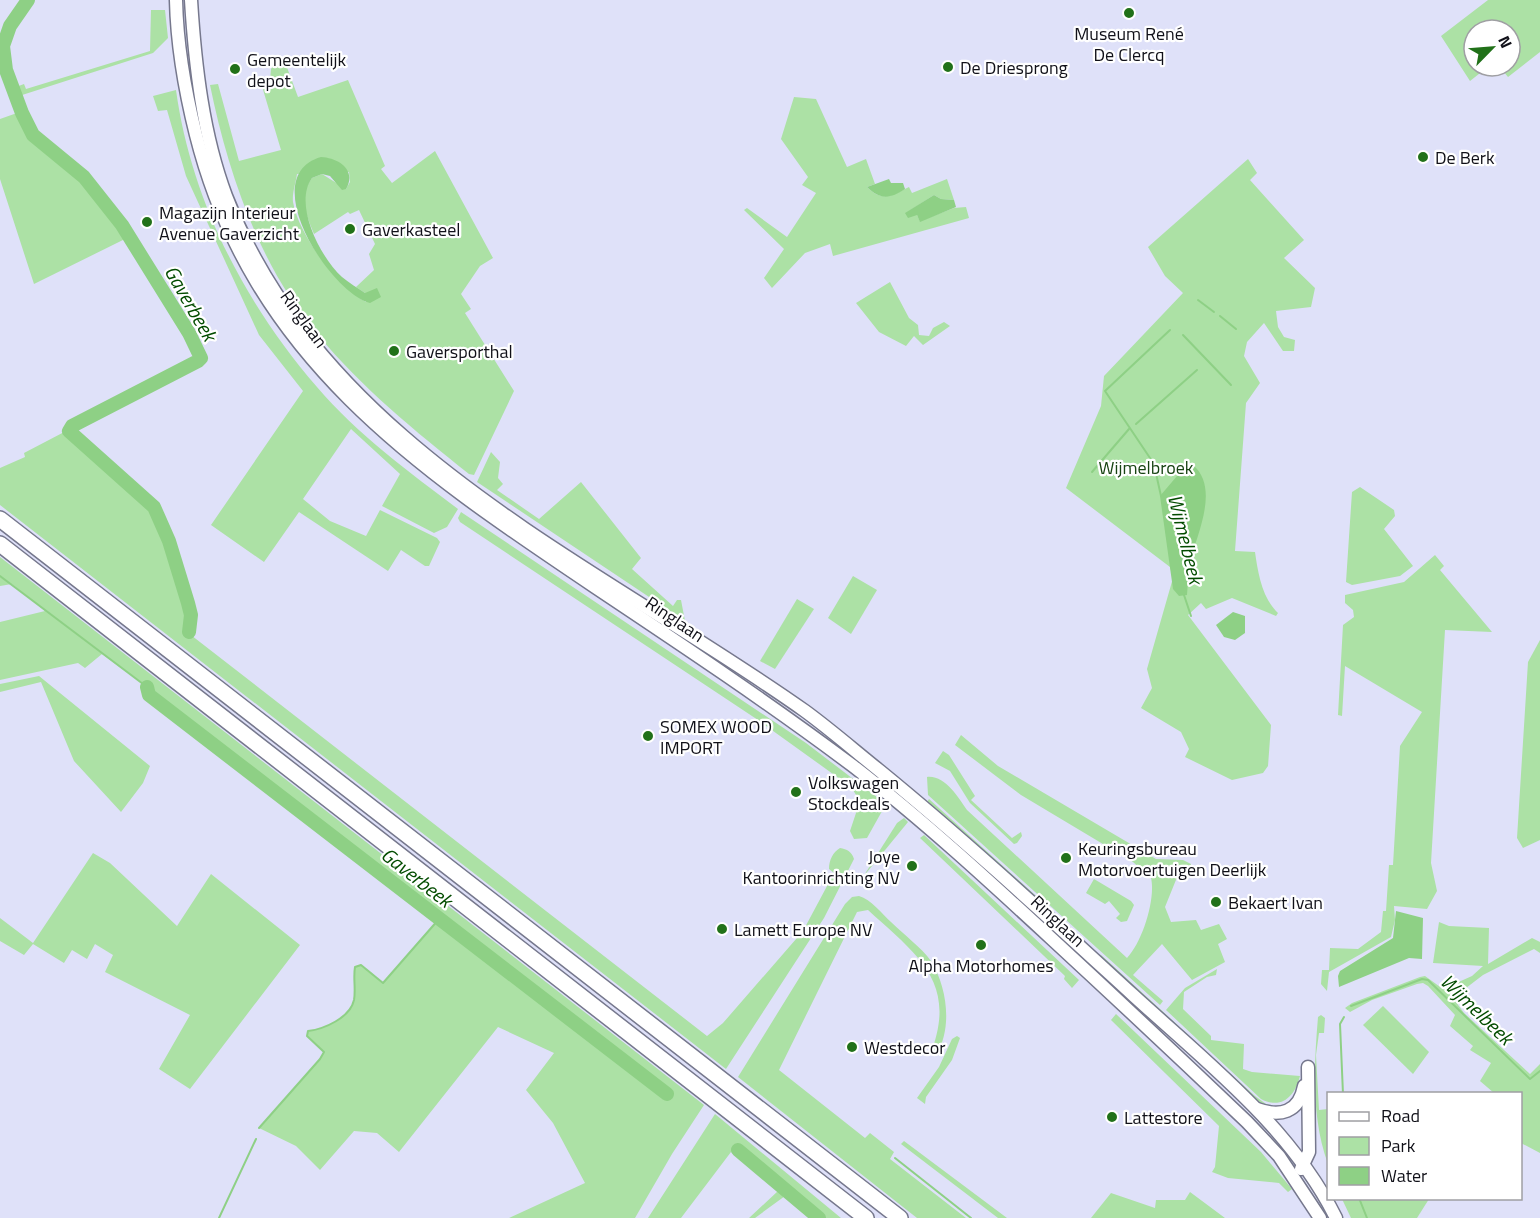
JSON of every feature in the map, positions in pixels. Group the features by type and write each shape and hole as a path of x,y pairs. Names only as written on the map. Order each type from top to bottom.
{"highway":[{"path":"0,519 900,1218"},
{"path":"0,544 866,1218"}],"main road":[{"name":"Ringlaan","path":"176,0 183,73 196,136 212,189 252,276 293,338 325,375 373,424 466,500 761,699 899,802 977,870 1239,1113 1279,1156 1320,1218"},
{"name":"Ringlaan","path":"191,0 198,70 212,147 224,191 256,261 326,363 389,426 494,505 807,712 906,792 1002,876 1256,1109 1303,1164 1336,1218"},
{"path":"1256,1109 1282,1113 1297,1105 1302,1095 1308,1067 1301,1144 1303,1164 1298,1182"}],"green space":[{"path":"1488,0 1540,0 1540,52 1522,66 1522,18 1464,18"},
{"path":"151,10 165,10 168,38 153,53 19,96 16,87 24,84 26,89 150,51"},
{"path":"1462,20 1462,69 1441,36"},
{"path":"278,58 280,64 285,62 298,97 348,80 385,166 381,169 392,183 435,151 493,258 480,266 461,294 471,309 465,313 514,391 474,475 469,474 409,425 335,354 297,308 263,248 249,217 226,151 210,85 218,84 239,161 281,150 261,83 270,80 271,69","holes":["349,172 350,182 346,189 322,174 312,178 304,199 314,234 348,212 350,214 359,210 375,244 369,254 374,270 356,287 365,293 366,302 343,284 321,258 303,230 293,202 297,174"]},
{"path":"176,90 183,131 208,210 225,249 267,321 317,387 349,421 384,452 458,509 447,527 434,533 382,506 400,474 351,429 303,499 330,521 366,536 380,510 437,538 440,542 429,566 425,566 401,550 388,571 299,512 264,562 211,525 303,391 259,335 186,176 167,110 158,111 153,96"},
{"path":"794,97 816,99 847,167 866,159 875,184 867,187 873,192 888,196 909,187 912,193 947,179 954,200 941,199 934,195 906,213 917,215 920,221 954,208 966,207 969,218 833,256 830,244 805,253 772,288 764,278 784,249 744,210 747,208 787,237 816,193 802,185 808,177 781,139"},
{"path":"17,113 22,124 36,142 88,186 127,238 34,284 0,179 0,119"},
{"name":"Wijmelbroek","path":"1248,159 1257,173 1250,180 1304,240 1284,258 1315,288 1311,307 1276,311 1278,327 1284,337 1295,340 1294,351 1283,351 1264,323 1247,342 1244,356 1260,383 1246,403 1235,551 1255,552 1264,593 1278,613 1276,616 1232,598 1206,609 1201,603 1188,615 1271,725 1268,766 1263,773 1232,780 1185,757 1189,749 1181,732 1141,708 1152,688 1147,669 1173,578 1170,567 1066,488 1101,406 1104,376 1183,293 1165,276 1148,247"},
{"path":"890,282 909,318 918,325 919,335 929,336 933,328 944,322 950,326 923,345 914,336 906,346 879,332 856,303"},
{"path":"68,430 76,444 137,493 153,509 159,519 178,569 186,605 187,632 707,1036 723,1023 803,931 834,873 829,869 833,854 840,848 851,853 854,859 824,918 726,1069 0,505 0,468 25,457 24,453"},
{"path":"491,452 500,462 498,478 503,484 497,490 539,519 581,482 641,558 632,569 673,606 677,600 681,600 685,621 477,482"},
{"path":"1360,487 1394,510 1395,516 1384,529 1413,566 1400,576 1352,585 1346,582 1352,492"},
{"path":"461,512 806,743 886,804 867,838 854,839 850,831 860,801 851,787 758,720 460,522 458,518"},
{"path":"1435,555 1444,566 1440,570 1492,632 1445,630 1431,863 1437,891 1427,909 1394,906 1395,920 1391,937 1329,972 1327,991 1321,984 1322,970 1329,970 1330,948 1358,949 1381,932 1383,911 1386,911 1389,865 1393,865 1400,746 1422,712 1345,666 1342,716 1338,715 1343,625 1354,617 1353,610 1345,603 1345,595 1404,582"},
{"path":"0,557 704,1105 635,1218 509,1218 585,1183 553,1123 526,1090 554,1053 498,1027 399,1152 377,1133 354,1131 320,1170 296,1146 259,1128 324,1052 307,1036 308,1031 336,1022 352,1006 355,996 355,967 361,965 383,983 439,919 149,695 147,687 102,654 85,668 78,663 0,680 0,622 45,611 12,584 0,586"},
{"path":"853,576 877,590 851,634 828,618"},
{"path":"797,599 814,609 775,669 760,661"},
{"path":"1540,640 1540,840 1523,848 1517,838 1528,662"},
{"path":"39,676 150,766 143,783 121,812 74,761 41,682 0,692 0,684"},
{"path":"961,735 998,766 1156,859 1183,860 1191,864 1190,873 1180,870 1165,907 1171,922 1196,920 1201,930 1219,924 1227,939 1218,944 1225,962 1192,980 1162,944 1133,975 1163,1001 1160,1005 928,795 927,777 940,779 945,783 967,810 1127,958 1143,932 1150,909 1151,878 1133,862 1021,795 955,745"},
{"path":"943,751 949,755 975,796 971,800 1012,838 1021,832 1022,836 1017,843 1014,844 970,803 950,771 935,763"},
{"path":"929,799 1057,915 1046,910 927,802"},
{"path":"904,818 908,822 863,877 897,823"},
{"path":"924,835 1079,980 1072,988 1064,979 1065,976 920,838"},
{"path":"93,853 110,863 177,926 211,874 300,945 190,1089 159,1069 190,1015 105,972 113,955 95,944 87,959 72,950 64,963 33,944 24,955 0,941 0,918 33,943"},
{"path":"1094,879 1131,901 1134,905 1127,921 1121,922 1116,918 1120,914 1109,901 1105,904 1086,893"},
{"path":"859,896 868,900 917,946 937,971 944,995 946,1020 945,1033 936,1055 930,1055 938,1030 939,1008 936,989 917,956 868,910 857,912 779,1070 865,1138 870,1133 894,1152 890,1159 966,1218 917,1218 738,1077 845,904 852,897"},
{"path":"1439,922 1449,926 1489,928 1488,964 1532,938 1540,942 1540,953 1534,949 1483,975 1453,998 1464,1013 1530,1074 1540,1064 1540,1153 1522,1144 1522,1092 1493,1092 1480,1081 1491,1063 1470,1050 1473,1046 1450,1026 1455,1015 1428,986 1423,983 1417,984 1372,1000 1350,1012 1345,1008 1352,1003 1425,976 1443,989 1472,976 1483,966 1433,963"},
{"path":"1100,954 1255,1096 1266,1104 1281,1108 1267,1107 1249,1096 1108,966"},
{"path":"1217,969 1216,975 1207,977 1184,992 1183,1009 1211,1036 1211,1040 1244,1044 1243,1069 1252,1072 1300,1076 1295,1090 1281,1102 1268,1102 1261,1099 1166,1010 1185,988"},
{"path":"1383,1006 1429,1052 1413,1074 1363,1025"},
{"path":"1116,1014 1261,1152 1292,1189 1288,1192 1279,1183 1228,1178 1212,1172 1215,1167 1219,1126 1111,1020"},
{"path":"1321,1015 1325,1018 1324,1033 1319,1033 1316,1055 1319,1110 1327,1109 1327,1160 1316,1110 1315,1072 1318,1017"},
{"path":"957,1036 960,1038 952,1060 926,1097 925,1104 917,1098 939,1067 952,1039"},
{"path":"715,1114 841,1218 815,1218 789,1196 785,1196 755,1218 749,1218 778,1191 731,1152 681,1218 648,1218"},
{"path":"904,1141 1007,1218 998,1218 901,1144"},
{"path":"1190,1192 1225,1218 1091,1218 1111,1193 1155,1208 1156,1200 1185,1200"},
{"path":"1342,1200 1428,1200 1417,1218 1351,1218"}],"water":[{"path":"321,157 334,160 344,166 348,171 349,182 346,189 342,190 330,176 322,174 312,178 307,189 306,202 312,230 325,257 342,277 365,293 377,288 381,297 370,303 353,294 336,278 319,257 305,233 297,209 295,186 302,168"},
{"path":"889,179 891,183 903,183 905,189 895,195 885,197 867,187"},
{"path":"934,195 941,199 954,200 956,207 920,222 917,215 908,218 905,213"},
{"path":"1193,465 1201,475 1206,498 1190,562 1187,595 1179,596 1173,589 1160,496 1183,469"},
{"path":"1233,612 1245,616 1245,633 1235,640 1224,637 1216,625"},
{"path":"1396,911 1423,918 1422,959 1409,958 1339,987 1340,971 1393,938"}],"waterway":[{"name":"Gaverbeek","path":"28,0 10,26 3,46 6,70 22,113 33,135 84,177 122,225 189,333 201,358 72,426 69,431 154,507 169,541 188,603 191,615 189,632"},
{"path":"1198,300 1214,312"},
{"path":"1220,316 1236,329"},
{"name":"Wijmelbeek","path":"1152,461 1105,391 1170,330"},
{"path":"1183,335 1231,385"},
{"path":"1136,424 1197,370"},
{"path":"1092,472 1129,429"},
{"name":"Wijmelbeek","path":"1155,469 1161,496"},
{"path":"0,576 147,687"},
{"name":"Wijmelbeek","path":"1184,595 1191,616"},
{"name":"Gaverbeek","path":"147,687 149,695 667,1094"},
{"path":"259,1128 324,1052 307,1036 308,1031 336,1022 352,1006 355,996 355,967 361,965 383,983 439,919"},
{"name":"Wijmelbeek","path":"1351,1006 1422,979 1428,980 1530,1079 1540,1071"},
{"name":"Wijmelbeek","path":"1343,1092 1340,1024 1344,1017"},
{"path":"219,1218 256,1139"},
{"name":"Gaverbeek","path":"738,1150 819,1218"},
{"path":"895,1158 971,1218"},
{"name":"Wijmelbeek","path":"1360,1200 1367,1218"}],"place":[{"name":"Museum René De Clercq","path":"1129,13"},
{"name":"De Driesprong","path":"948,67"},
{"name":"Gemeentelijk depot","path":"235,69"},
{"name":"De Berk","path":"1423,157"},
{"name":"Magazijn Interieur Avenue Gaverzicht","path":"147,222"},
{"name":"Gaverkasteel","path":"350,229"},
{"name":"Gaversporthal","path":"394,351"},
{"name":"SOMEX WOOD IMPORT","path":"648,736"},
{"name":"Volkswagen Stockdeals","path":"796,792"},
{"name":"Keuringsbureau Motorvoertuigen Deerlijk","path":"1066,858"},
{"name":"Joye Kantoorinrichting NV","path":"912,866"},
{"name":"Bekaert Ivan","path":"1216,902"},
{"name":"Lamett Europe NV","path":"722,929"},
{"name":"Alpha Motorhomes","path":"981,945"},
{"name":"Westdecor","path":"852,1047"},
{"name":"Lattestore","path":"1112,1117"}]}
